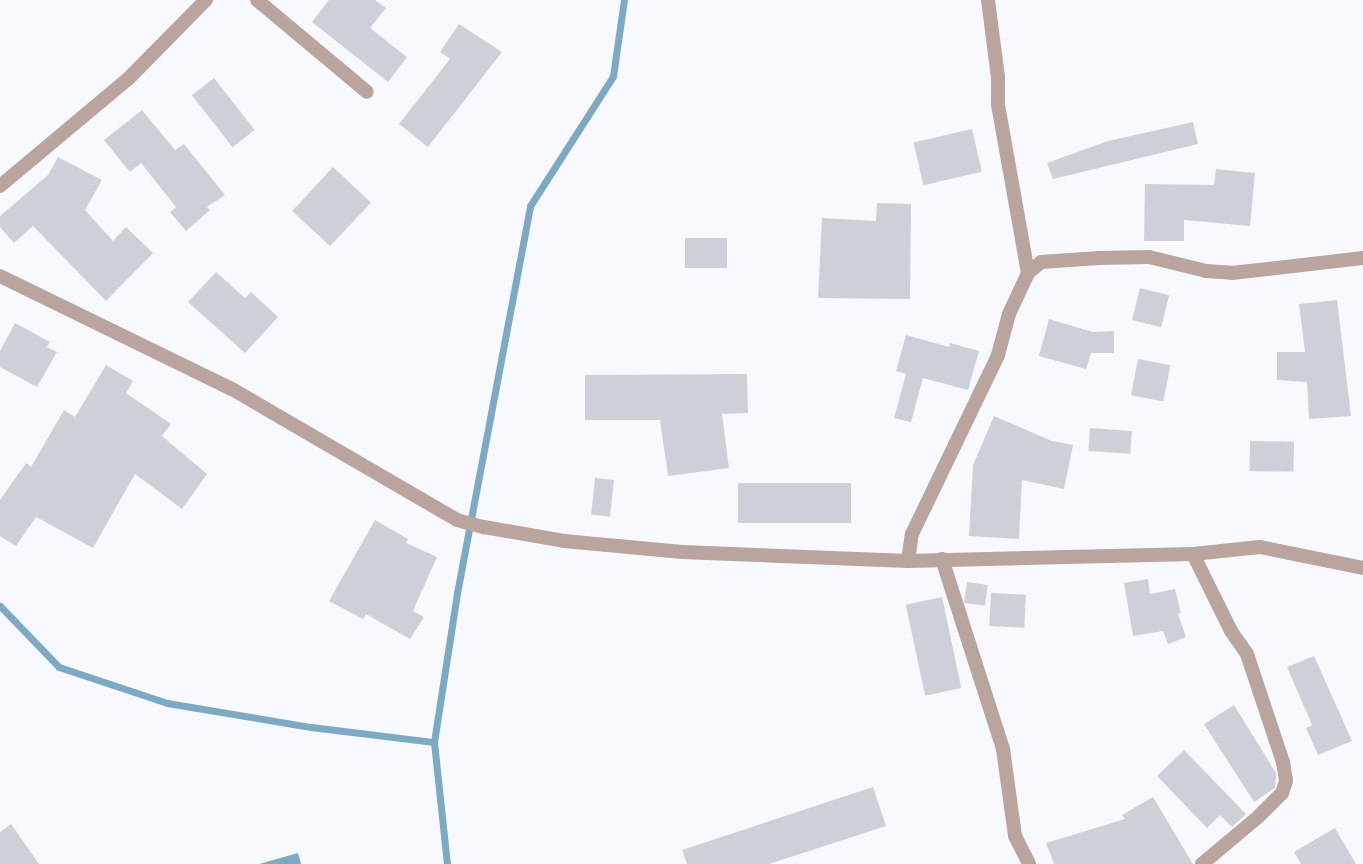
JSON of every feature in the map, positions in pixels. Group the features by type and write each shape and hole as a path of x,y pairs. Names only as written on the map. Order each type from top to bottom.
{"street":[{"path":"0,186 129,78 206,0"},
{"path":"256,0 367,92"},
{"path":"988,0 998,77 998,104 1028,273"},
{"path":"908,561 912,534 998,354 1009,314 1028,273 1041,262 1099,258 1150,258 1206,271 1232,273 1363,258"},
{"path":"0,276 232,389 457,520 484,527 564,541 682,552 908,561 1193,554 1260,547 1363,568"},
{"path":"1193,554 1231,631 1248,654 1283,762 1286,781 1282,793 1264,811 1202,864"},
{"path":"942,559 1003,749 1015,836 1029,864"}],"water":[{"path":"298,853 301,864 259,864"}],"building":[{"path":"329,0 375,0 386,8 370,28 407,57 388,82 312,22"},
{"path":"459,24 502,52 428,147 399,124 450,59 440,52"},
{"path":"214,78 255,130 233,147 192,95"},
{"path":"142,110 175,150 184,144 225,195 207,207 210,210 186,231 170,212 176,207 141,163 130,172 104,140"},
{"path":"1193,122 1198,144 1053,179 1047,163 1108,141"},
{"path":"972,129 982,172 923,185 914,142"},
{"path":"58,157 102,180 85,210 113,241 126,227 153,253 106,301 33,226 14,243 0,227 0,216 48,175"},
{"path":"333,167 371,202 330,246 292,211"},
{"path":"1216,169 1255,173 1250,226 1184,220 1184,241 1144,241 1145,184 1214,185"},
{"path":"877,203 911,204 910,299 818,298 822,218 876,221"},
{"path":"685,238 727,238 727,268 685,268"},
{"path":"216,272 245,298 251,292 278,317 245,353 188,302"},
{"path":"1140,288 1169,295 1161,327 1132,320"},
{"path":"1337,300 1351,416 1309,419 1307,382 1277,380 1277,352 1305,352 1299,304"},
{"path":"1049,319 1093,332 1114,331 1114,353 1091,353 1086,369 1039,356"},
{"path":"15,323 50,342 47,347 57,352 37,387 0,367 0,351"},
{"path":"906,335 949,347 950,343 979,351 968,390 923,378 911,422 894,418 906,374 896,371"},
{"path":"1138,359 1170,365 1163,402 1131,395"},
{"path":"106,365 133,381 126,393 171,424 162,436 207,474 182,509 135,474 93,548 36,517 16,546 0,536 0,500 26,463 31,467 64,410 75,417"},
{"path":"747,374 748,413 722,414 729,468 668,476 660,420 585,420 585,375"},
{"path":"994,416 1052,441 1073,445 1064,489 1022,480 1019,539 969,536 973,465"},
{"path":"1090,428 1132,431 1130,454 1088,451"},
{"path":"1250,441 1294,442 1293,472 1249,471"},
{"path":"595,478 614,480 610,517 591,515"},
{"path":"738,483 851,483 851,523 738,523"},
{"path":"375,520 408,539 406,543 437,557 413,611 424,617 410,639 366,614 363,619 329,601"},
{"path":"1148,579 1150,594 1175,589 1181,613 1178,614 1186,637 1168,644 1163,631 1133,636 1124,583"},
{"path":"967,582 988,585 985,606 964,603"},
{"path":"991,593 1026,595 1024,628 989,626"},
{"path":"942,597 961,688 925,696 906,605"},
{"path":"1314,656 1352,741 1318,755 1306,728 1312,725 1287,667"},
{"path":"1234,705 1276,773 1275,788 1254,802 1204,724"},
{"path":"1184,750 1246,814 1232,827 1220,815 1207,828 1157,776"},
{"path":"873,787 886,826 769,864 687,864 682,850"},
{"path":"1153,797 1193,864 1054,864 1046,843 1125,819 1122,815"},
{"path":"11,824 39,864 0,864 0,832"},
{"path":"1335,828 1356,864 1301,864 1294,852"}],"waterway":[{"path":"447,864 434,742 457,593 530,206 613,76 624,0"},
{"path":"0,606 59,667 167,703 311,727 434,742"}]}
